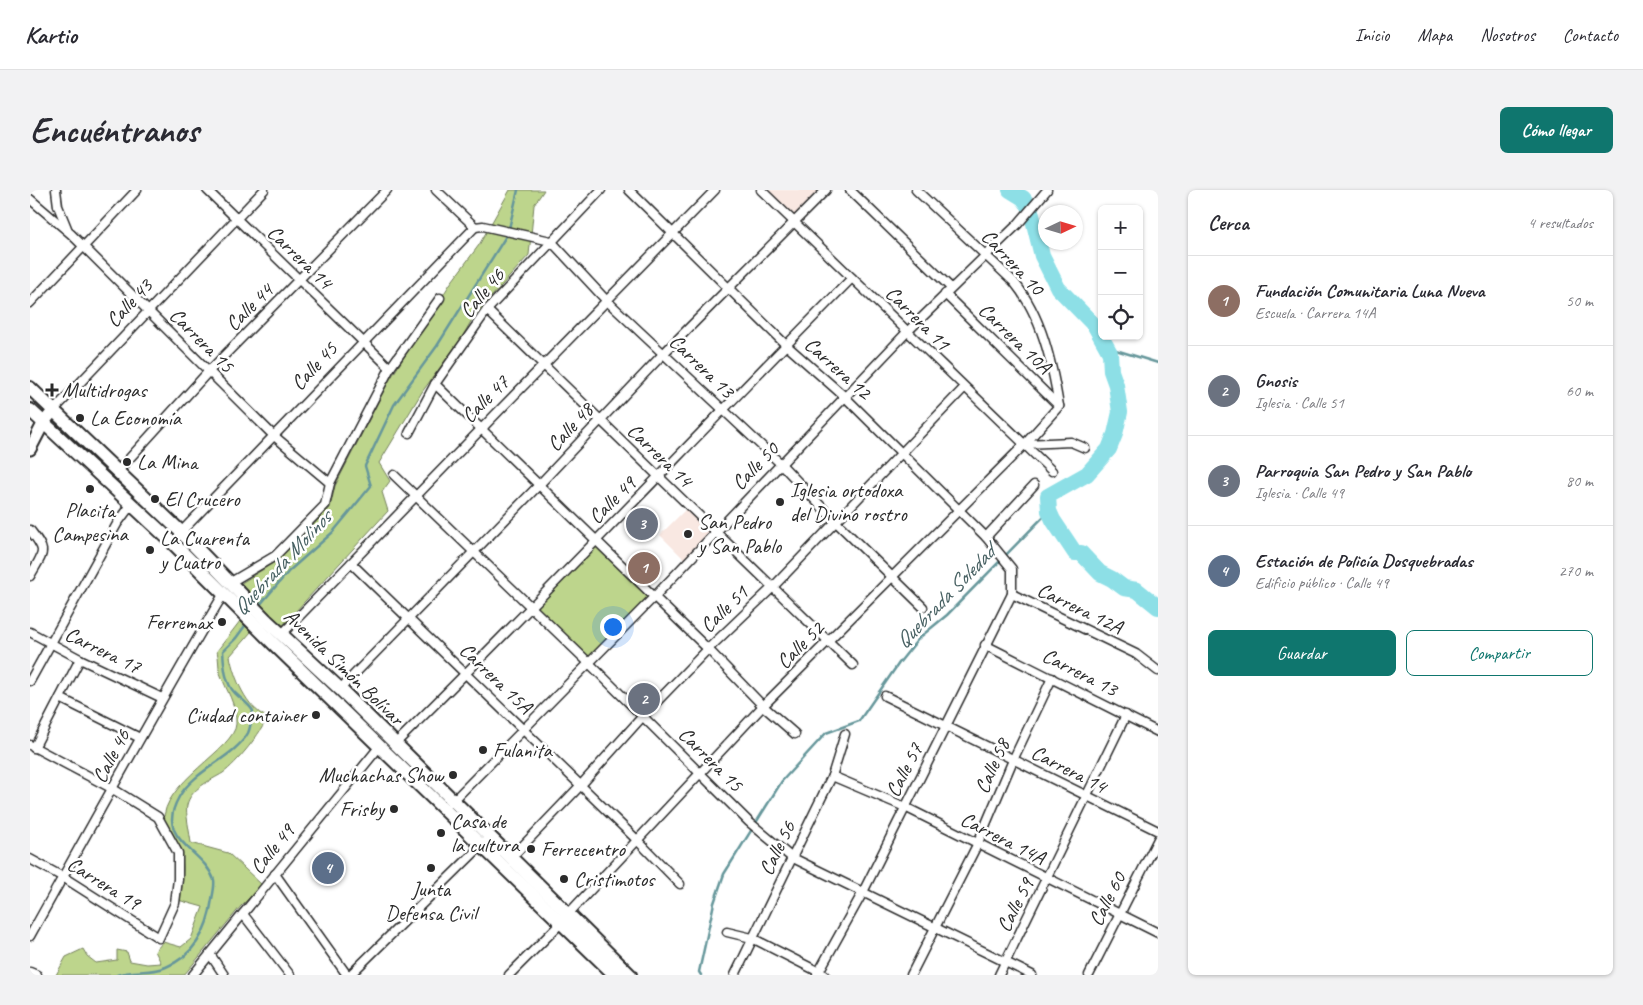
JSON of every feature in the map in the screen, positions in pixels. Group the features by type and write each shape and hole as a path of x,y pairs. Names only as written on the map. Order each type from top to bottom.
{"main road":[{"name":"Avenida Simón Bolívar","path":"30,388 181,532 227,588"},
{"name":"Avenida Simón Bolívar","path":"30,410 131,504 227,588 380,746 449,805 490,836 512,857 615,975"},
{"path":"44,422 117,472"},
{"name":"Avenida Simón Bolívar","path":"263,625 282,634 340,689 394,744 449,805 481,846 630,975"}],"street":[{"path":"56,190 62,218 71,234"},
{"path":"30,302 137,190"},
{"name":"Carrera 14","path":"208,190 361,342 390,368"},
{"name":"Calle 43","path":"30,449 44,422 54,410 264,190"},
{"name":"Calle 44","path":"117,472 210,371 388,190"},
{"path":"436,190 475,227 499,229 551,241"},
{"name":"Calle 46","path":"408,433 435,384 487,310 601,190"},
{"name":"Carrera 12","path":"629,190 786,345 845,397 986,537 1008,561 1014,578"},
{"name":"Calle 47","path":"282,634 543,366 605,299 715,190"},
{"name":"Carrera 11","path":"761,190 1052,471"},
{"name":"Calle 48","path":"340,689 538,486 664,353 826,190"},
{"name":"Carrera 10A","path":"850,190 1060,406"},
{"name":"Carrera 10","path":"916,190 984,257 1014,282 1033,309 1049,357 1060,406"},
{"name":"Calle 50","path":"449,805 654,597 908,331 1018,224 1047,190"},
{"name":"Carrera 15","path":"30,199 71,234 273,436 330,483"},
{"name":"Calle 45","path":"181,532 361,342 475,227"},
{"name":"Carrera 13","path":"551,241 605,299 781,464 835,521 923,607"},
{"name":"Calle 49","path":"394,744 532,608 852,278"},
{"name":"Calle 46","path":"30,936 162,698 227,588 274,556 326,505 330,483 390,368 440,298"},
{"name":"Carrera 14","path":"487,310 853,665"},
{"path":"435,384 708,649 763,706 795,734"},
{"name":"Calle 51","path":"512,857 581,785 643,716 903,454 964,388"},
{"name":"Calle 52","path":"509,975 565,918 636,839 763,706 1025,444 1060,406"},
{"path":"1025,444 1071,442 1085,448"},
{"name":"Carrera 15","path":"394,475 589,663 749,822 761,830 791,857 1032,975"},
{"path":"986,537 1034,485"},
{"path":"30,681 49,643 117,524 131,504"},
{"path":"30,530 42,546 44,552 30,576"},
{"name":"Carrera 15A","path":"351,563 524,728 680,884"},
{"name":"Calle 57","path":"821,974 946,726 985,644 1012,594 1014,578"},
{"name":"Carrera 12A","path":"1012,594 1136,654 1158,670"},
{"name":"Carrera 17","path":"30,632 80,659 162,698"},
{"name":"Carrera 13","path":"985,644 1158,732"},
{"path":"80,659 32,746 113,789"},
{"name":"Calle 58","path":"911,975 977,845 1013,760 1052,678"},
{"name":"Carrera 14","path":"885,696 1158,832"},
{"path":"60,698 140,738"},
{"name":"Calle 59","path":"999,975 1126,715"},
{"name":"Calle 56","path":"735,975 832,776 845,734"},
{"name":"Calle 49","path":"193,975 380,746"},
{"name":"Carrera 14A","path":"832,776 905,807 977,845 1158,933"},
{"name":"Carrera 19","path":"30,859 63,877 159,938 175,903 178,880 178,854 158,817 113,789"},
{"path":"275,874 341,968 348,975 490,836"},
{"name":"Calle 60","path":"1089,975 1158,839"},
{"path":"243,914 290,975"},
{"path":"727,932 752,938 821,974"},
{"path":"210,954 224,975"},
{"path":"334,975 341,968"},
{"path":"30,972 37,975"}],"shaded area":[{"path":"761,190 826,190 794,222"},
{"name":"San Pedro y San Pablo","path":"689,506 715,532 687,562 660,535"}],"green space":[{"path":"510,190 544,190 534,205 529,255 474,316 461,339 422,392 379,463 390,481 382,492 388,511 283,625 235,587 278,560 330,508 335,486 389,381 450,284 479,245"},
{"path":"596,540 654,597 589,663 532,608"},
{"path":"240,621 251,632 230,656 232,664 238,682 247,699 253,707 267,717 255,738 235,762 223,773 192,794 187,805 187,813 191,843 228,853 262,885 241,906 184,975 56,975 66,957 83,949 87,956 96,963 117,960 117,950 127,952 130,961 147,964 161,963 155,951 163,942 181,947 191,939 203,907 178,900 183,866 182,858 164,822 166,808 185,780 224,744 232,734 236,724 235,710 220,673 217,651"}],"waterway":[{"name":"Quebrada Molinos","path":"259,606 289,571 333,532 371,486 365,466 394,405 437,346 508,233 518,190"},
{"path":"1010,190 1023,198 1030,207 1042,256 1058,288 1095,326 1110,353 1111,371 1116,385 1120,412 1109,449 1087,474 1048,496 1049,511 1075,553 1081,553 1100,573 1124,588 1137,590 1158,607"},
{"path":"1106,347 1158,363"},
{"name":"Quebrada Soledad","path":"701,975 699,972 714,903 724,874 782,781 826,733 859,721 899,663 919,638 947,615 1049,511"},
{"name":"Quebrada Molinos","path":"117,975 160,969 176,962 192,948 207,921 214,880 208,869 176,834 172,824 173,812 179,797 186,787 242,742 249,731 253,711 229,684 223,651 247,623"}],"place":[{"name":"Multidrogas","path":"52,390"},
{"name":"La Economía","path":"80,418"},
{"name":"La Mina","path":"127,462"},
{"name":"Placita Campesina","path":"90,489"},
{"name":"El Crucero","path":"155,499"},
{"name":"Iglesia ortodoxa del Divino rostro","path":"780,502"},
{"name":"Parroquia San Pedro y San Pablo","path":"642,524"},
{"name":"San Pedro y San Pablo","path":"688,534"},
{"name":"La Cuarenta y Cuatro","path":"150,550"},
{"name":"Fundación Comunitaria Luna Nueva","path":"644,568"},
{"name":"Ferremax","path":"222,622"},
{"name":"Gnosis","path":"644,699"},
{"name":"Ciudad container","path":"316,715"},
{"name":"Fulanita","path":"483,750"},
{"name":"Muchachas Show","path":"453,775"},
{"name":"Frisby","path":"394,809"},
{"name":"Casa de la cultura","path":"441,833"},
{"name":"Ferrecentro","path":"531,849"},
{"name":"Estación de Policía Dosquebradas","path":"328,868"},
{"name":"Junta Defensa Civil","path":"431,868"},
{"name":"Cristimotos","path":"564,879"}]}
